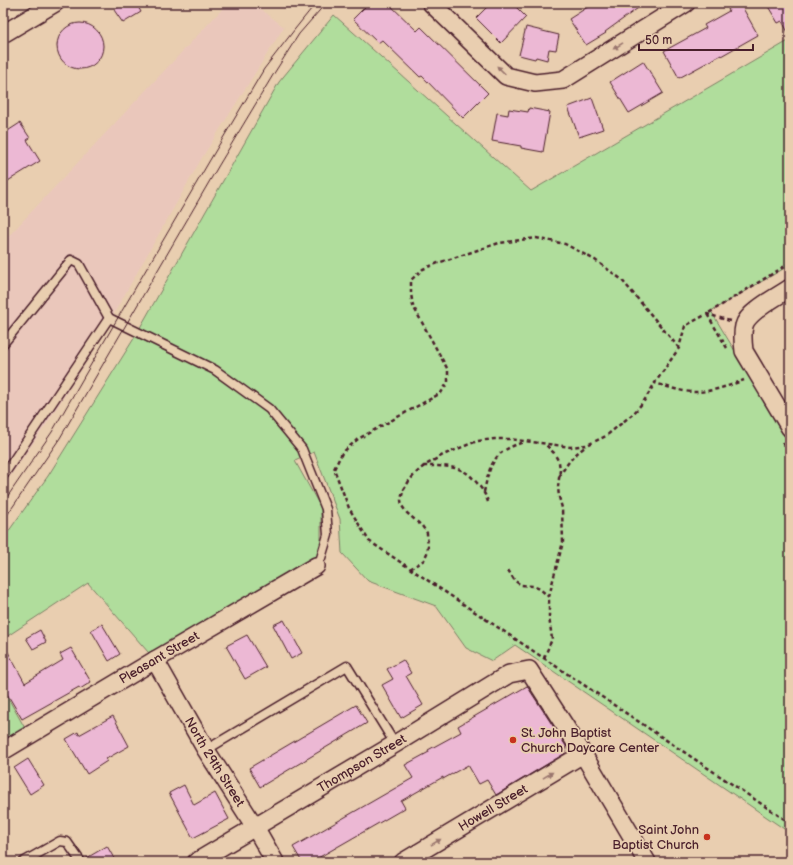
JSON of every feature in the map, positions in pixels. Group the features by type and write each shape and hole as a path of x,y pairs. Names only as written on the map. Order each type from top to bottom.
{"street":[{"path":"3,34 55,3"},
{"path":"439,6 506,76 535,83 563,80 686,3"},
{"path":"790,288 760,307 749,317 743,331 744,351 790,428"},
{"name":"Pleasant Street","path":"3,751 316,566"},
{"name":"North 29th Street","path":"155,660 206,750 255,827 275,862"},
{"name":"Thompson Street","path":"196,862 395,744 509,674 529,670 583,754"},
{"path":"583,754 647,862"},
{"name":"Howell Street","path":"403,862 583,754"}],"lane":[{"path":"3,344 71,260 79,264 109,318 215,370 269,408 302,449 326,509 328,535 321,558 316,566"},
{"path":"3,476 109,318"},
{"path":"206,750 347,666 395,744"},
{"path":"23,862 60,841 67,842 81,862"}],"path":[{"path":"679,348 621,279 596,260 565,244 536,238 499,243 438,263 423,269 412,280 411,294 413,306 448,370 448,382 441,393 358,438 342,453 334,469 349,508 369,542 790,823"},
{"path":"559,478 569,461 576,453 587,445 606,436 634,413 644,401 679,348 685,326 790,263"},
{"path":"706,314 743,331"},
{"path":"656,383 672,388 695,392 712,390 758,374"},
{"path":"410,569 424,560 428,551 427,533 402,506 402,496 403,491 409,481 424,466 444,455 477,441 509,439 571,447 587,445"},
{"path":"484,492 488,474 494,460 513,446 527,441"},
{"path":"544,658 552,639 549,617 549,597 564,542 562,508 558,487 559,462 554,453 545,444"},
{"path":"424,466 448,467 465,472 484,492 488,502"},
{"path":"508,570 515,581 521,585 533,586 540,589 549,597"}],"shaded area":[{"path":"228,3 253,3 284,27 203,156 91,354 46,425 3,486 3,242"}],"green space":[{"path":"334,15 531,191 790,40 790,265 711,311 790,443 790,833 515,645 492,661 466,648 436,606 368,581 342,553 340,519 314,452 295,461 321,508 321,558 155,660 88,583 3,639 3,539 48,476 133,340 279,82"},
{"path":"3,689 26,730 3,743"}],"building":[{"path":"125,3 136,3 141,12 123,23 114,10"},
{"path":"369,3 388,3 417,31 421,27 488,93 463,118 422,76 420,77 382,40 378,43 353,19"},
{"path":"491,3 512,3 526,17 501,43 476,18"},
{"path":"594,3 645,3 605,32 606,33 586,45 569,19"},
{"path":"740,3 758,35 679,78 664,51 706,28 704,25 729,11 728,9"},
{"path":"766,3 790,3 790,36 782,21 778,23"},
{"path":"85,23 97,29 102,37 102,55 97,63 89,68 75,69 63,63 58,55 57,41 63,29 71,24"},
{"path":"526,27 559,35 556,50 549,49 547,60 519,55"},
{"path":"643,61 663,93 629,113 610,82"},
{"path":"592,98 603,129 579,137 568,107"},
{"path":"529,108 550,112 543,152 521,148 521,146 492,141 497,113 508,115 509,109 528,112"},
{"path":"20,123 30,138 27,140 40,161 3,184 3,134"},
{"path":"284,620 302,653 291,659 273,625"},
{"path":"102,624 120,654 109,661 91,630"},
{"path":"40,630 46,642 33,649 26,638"},
{"path":"247,635 266,667 245,679 226,646"},
{"path":"3,643 25,683 63,660 60,654 71,648 91,682 80,689 79,687 22,719 3,687"},
{"path":"403,660 411,673 406,676 423,705 401,718 382,685 393,679 387,669"},
{"path":"527,686 566,746 564,754 496,795 487,780 479,784 468,765 443,779 443,777 401,801 405,808 311,862 302,862 293,847 413,778 405,765 429,752 428,750 461,732 458,726"},
{"path":"356,705 367,723 260,787 249,768"},
{"path":"113,716 129,746 106,759 107,761 87,774 66,739 78,732 79,735"},
{"path":"28,759 44,785 30,794 14,768"},
{"path":"184,785 194,805 215,793 229,819 193,838 169,793"},
{"path":"107,846 116,862 86,862 85,859"}],"tram line":[{"path":"3,503 52,432 264,69 316,3"},
{"path":"3,521 60,438 273,75 299,34 326,3"}],"place":[{"name":"St. John Baptist Church Daycare Center","path":"513,740"},
{"name":"Saint John Baptist Church","path":"707,837"}]}
